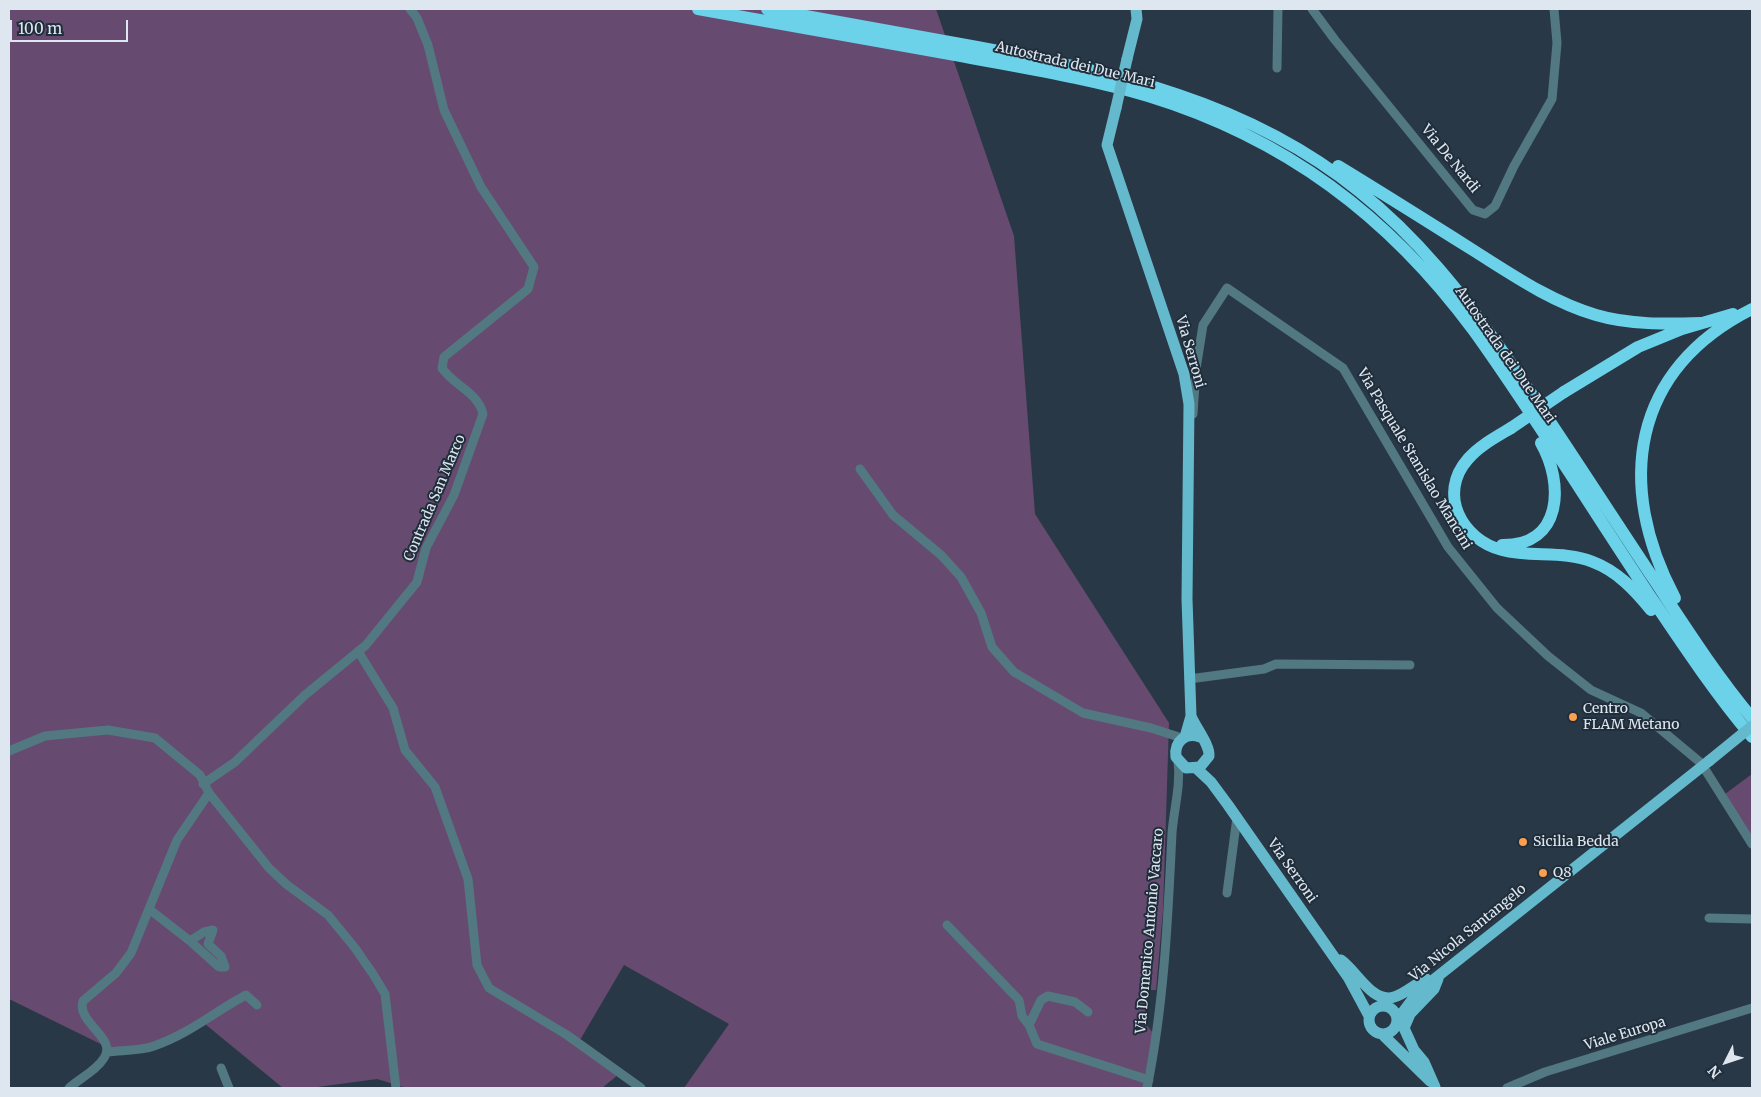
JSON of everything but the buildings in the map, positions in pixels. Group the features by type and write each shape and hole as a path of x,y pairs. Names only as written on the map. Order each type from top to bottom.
{"highway":[{"name":"Autostrada dei Due Mari","path":"698,9 883,36 1109,73 1182,94 1240,118 1272,134 1330,169 1359,191 1405,232 1463,298 1504,354 1688,631 1752,718"},
{"name":"Autostrada dei Due Mari","path":"767,9 1105,84 1169,103 1208,117 1266,144 1323,180 1378,223 1414,259 1453,305 1484,346 1693,659 1752,736"},
{"path":"1109,73 1149,79 1184,88 1243,112 1304,145 1522,281 1568,305 1596,315 1623,321 1648,324 1701,323"},
{"path":"1414,259 1525,418 1545,451 1553,471 1556,490 1554,508 1542,529 1521,543 1505,545 1484,543"},
{"path":"1752,309 1701,323 1638,347 1564,392 1468,459 1460,470 1455,485 1454,503 1460,518 1469,532 1484,543 1504,551 1560,554 1584,558 1604,567 1621,578 1652,610 1713,698 1752,746"},
{"path":"1752,309 1706,338 1688,356 1670,379 1648,425 1642,450 1640,479 1646,525 1664,578 1693,628 1752,712"}],"main road":[{"name":"Via Serroni","path":"1136,9 1137,19 1107,145 1192,401 1189,448 1187,599 1189,679 1191,716 1200,737 1205,740 1209,750 1207,761 1212,782"},
{"name":"Via Serroni","path":"1191,716 1179,739 1178,761 1194,768 1212,782 1348,977"},
{"name":"Via Nicola Santangelo","path":"1382,1034 1390,1032 1418,992 1752,726"},
{"path":"1179,739 1190,735 1200,737"},
{"path":"1194,768 1207,761"},
{"path":"1330,952 1347,963 1377,994 1390,998 1439,975"},
{"path":"1436,1088 1424,1062 1414,1050 1404,1028 1410,1014 1434,989 1439,975"},
{"path":"1348,977 1369,1016 1371,1028 1382,1034 1436,1088"},
{"path":"1348,977 1371,999 1395,1012 1396,1024 1414,1065"},
{"path":"1369,1016 1375,1008 1418,992"}],"street":[{"name":"Contrada San Marco","path":"203,784 234,762 305,695 358,651 416,582 426,548 454,495 483,414 480,403 447,375 442,368 444,357 528,288 534,267 481,187 444,110 428,45 418,18 410,9"},
{"path":"1277,68 1278,9"},
{"name":"Via De Nardi","path":"1312,9 1473,210 1485,214 1496,206 1514,166 1552,99 1557,43 1554,9"},
{"name":"Via Pasquale Stanislao Mancini","path":"1192,401 1203,325 1227,288 1343,368 1448,547 1497,608 1548,656 1591,690 1641,713 1706,763"},
{"path":"860,469 893,514 941,555 961,577 981,613 992,647 1014,672 1083,713 1151,728 1179,739"},
{"path":"358,651 393,708 405,750 435,787 468,879 477,965 488,988 567,1035 641,1088"},
{"path":"1189,679 1264,669 1276,664 1410,665"},
{"path":"9,750 45,736 108,730 155,738 200,775 209,793 276,875 328,915 356,948 373,974 385,994 396,1088"},
{"name":"Via Domenico Antonio Vaccaro","path":"1148,1084 1160,992 1173,826 1180,776 1178,761"},
{"path":"1706,763 1752,844"},
{"path":"1180,776 1194,768"},
{"path":"69,1088 94,1068 107,1052 106,1042 86,1018 81,1005 83,1001 116,973 131,953 177,840 209,793"},
{"path":"1227,893 1237,817"},
{"path":"149,909 190,941 219,967 225,966 221,956 208,944 213,930 204,932 190,941"},
{"path":"1709,918 1752,919"},
{"path":"947,925 1019,1000 1022,1016 1029,1024 1035,1041 1041,1047 1148,1084"},
{"path":"107,1052 152,1047 198,1027 223,1007 246,995 257,1005"},
{"path":"1029,1024 1042,1000 1048,996 1076,1002 1088,1012"},
{"name":"Viale Europa","path":"1507,1088 1545,1072 1752,1008"},
{"path":"221,1068 228,1088"}],"shaded area":[{"path":"9,9 936,9 1014,236 1035,514 1169,723 1163,910 1156,990 1148,990 1146,1024 1153,1033 1143,1088 684,1088 729,1024 624,965 580,1040 618,1075 602,1088 407,1088 377,1079 310,1088 283,1088 205,1024 121,1054 9,999"},
{"path":"1752,774 1752,839 1725,794"}],"place":[{"name":"Centro FLAM Metano","path":"1573,717"},
{"name":"Sicilia Bedda","path":"1523,842"},
{"name":"Q8","path":"1543,873"}]}
